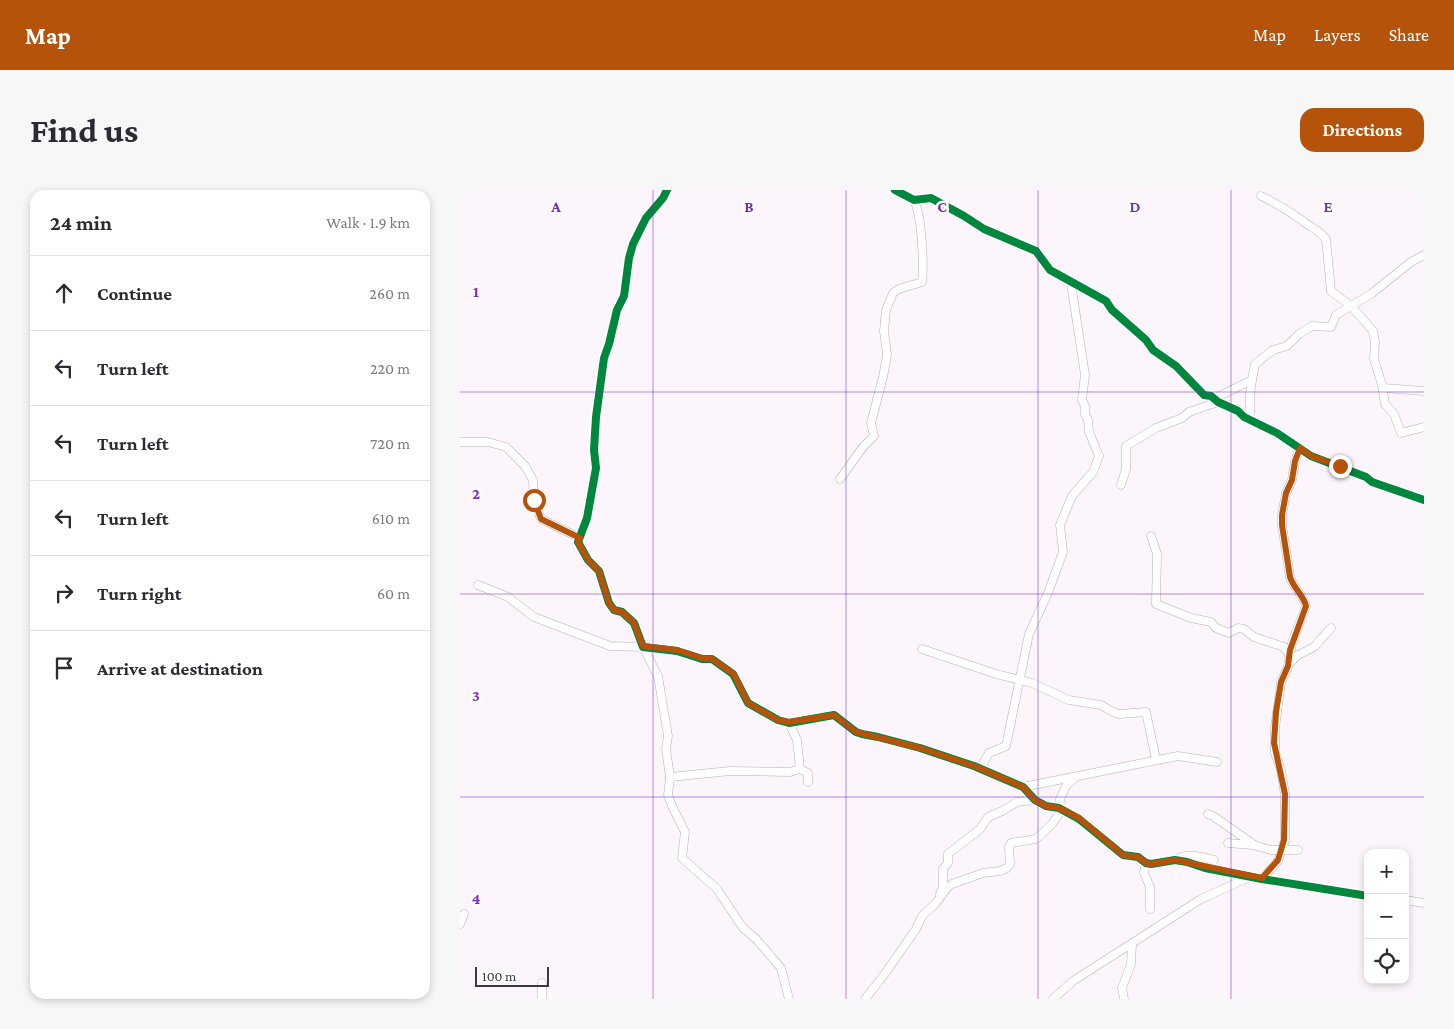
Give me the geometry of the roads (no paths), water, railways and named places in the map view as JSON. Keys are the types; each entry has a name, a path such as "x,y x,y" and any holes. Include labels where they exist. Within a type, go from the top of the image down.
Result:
{"street":[{"path":"667,190 663,198 646,218 633,244 629,258 624,296 617,310 604,358 596,417 594,450 596,468 587,518 578,542 582,551 599,571 609,603 614,610 622,612 634,623 658,676 668,736 666,749 670,777 668,794 685,832 682,858 717,889 743,928 756,939 781,968 789,999"},
{"path":"840,479 863,447 874,436 871,423 887,355 884,331 886,310 893,293 922,282 923,256 919,209 914,200 895,190"},
{"path":"1261,196 1300,218 1326,239 1331,291 1351,306 1373,331 1375,342 1374,359 1383,388 1385,404 1394,414 1401,433 1424,427"},
{"path":"914,200 931,198 984,229 1036,251 1050,270 1106,301 1112,310 1146,340 1153,350 1176,366 1204,395 1238,411 1244,417 1277,433 1311,456 1366,477 1372,482 1424,500"},
{"path":"1244,417 1250,413 1250,395 1255,364 1273,350 1287,346 1312,326 1331,327 1336,316 1371,294 1411,262 1424,255"},
{"path":"980,770 989,753 1006,746 1029,634 1048,593 1062,552 1060,525 1072,496 1093,472 1099,456 1089,432 1088,420 1085,414 1086,406 1082,400 1085,374 1071,283"},
{"path":"1121,485 1126,469 1126,446 1156,428 1182,418 1189,412 1216,400 1252,380"},
{"path":"1383,388 1424,391"},
{"path":"460,442 488,442 506,448 525,466 534,480 534,500 541,519 580,538"},
{"path":"1262,878 1278,860 1283,850 1285,794 1274,743 1281,682 1288,665 1292,642 1306,606 1304,600 1292,585 1282,525 1285,498 1292,480 1295,461 1300,448"},
{"path":"1150,536 1158,554 1156,604 1191,618 1210,622 1216,628 1229,633 1238,628 1244,629 1254,637 1284,647 1289,655"},
{"path":"478,585 508,597 534,617 610,646 643,646 677,650 702,658 712,659 734,674 745,698 751,705 778,720 789,722 834,715 856,732 920,748 974,766 1023,787 1035,800 1046,806 1059,808 1079,818 1123,855 1138,857 1151,864 1192,855 1214,860"},
{"path":"1288,665 1298,655 1314,648 1331,628"},
{"path":"922,649 996,674 1021,679 1069,700 1101,705 1119,714 1146,712 1156,759"},
{"path":"789,722 797,740 800,769"},
{"path":"1023,787 1178,756 1217,762"},
{"path":"670,777 730,771 790,772 800,769 808,773 808,782"},
{"path":"865,999 916,929 922,916 947,888 952,884 983,873 1000,871 1007,868 1010,864 1009,847 1011,843 1036,839 1052,824 1058,814 1060,799 1066,786 1075,778"},
{"path":"936,902 943,887 943,869 948,863 948,854 980,829 988,817 1017,802 1035,800"},
{"path":"1208,814 1260,847 1268,855 1271,869"},
{"path":"1228,844 1248,844 1283,850 1298,850"},
{"path":"1175,860 1262,878 1364,895"},
{"path":"1146,863 1144,873 1150,888 1150,909"},
{"path":"1053,999 1072,982 1202,899 1252,876"},
{"path":"1409,901 1424,903"},
{"path":"460,924 464,914"},
{"path":"1124,999 1122,988 1131,964 1132,944"},
{"path":"542,983 542,999"}]}
